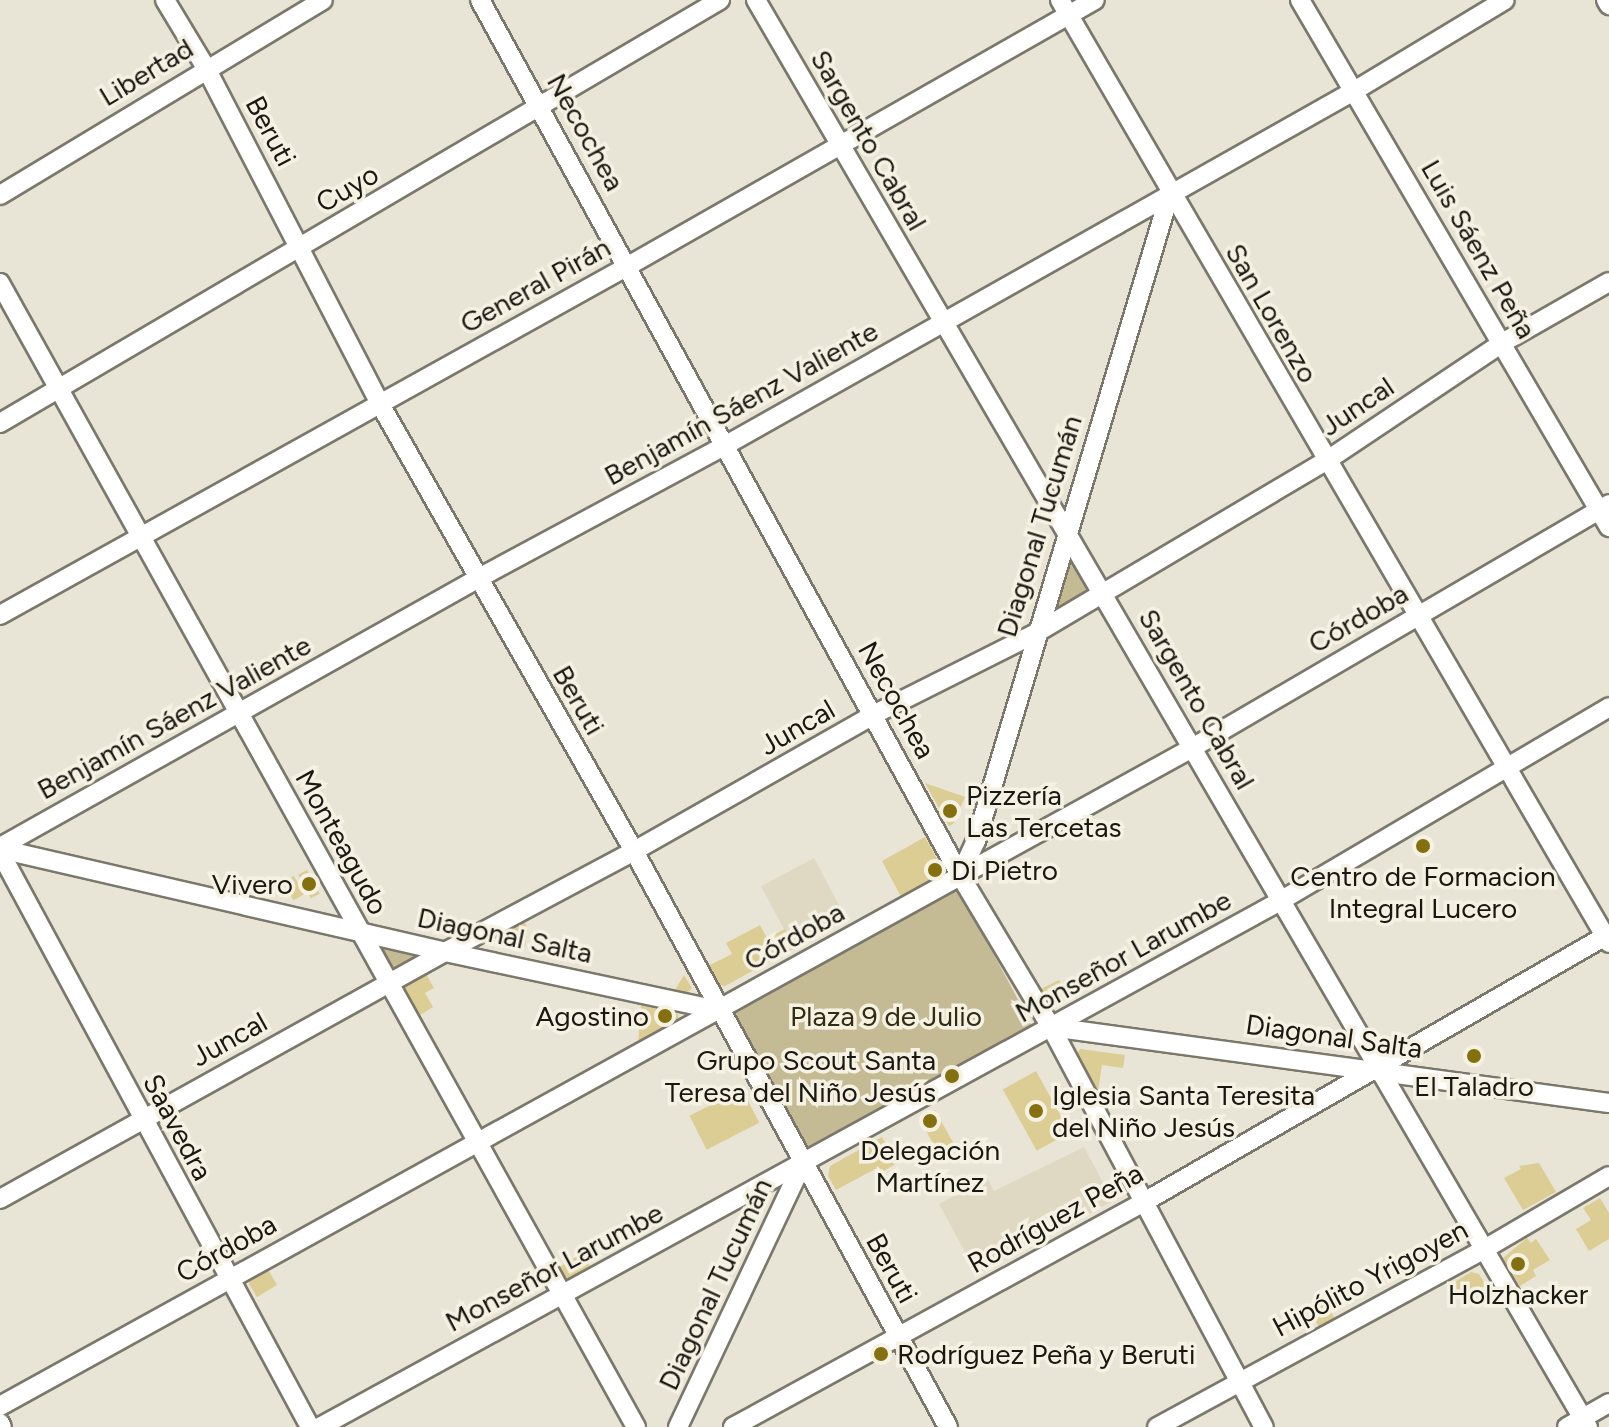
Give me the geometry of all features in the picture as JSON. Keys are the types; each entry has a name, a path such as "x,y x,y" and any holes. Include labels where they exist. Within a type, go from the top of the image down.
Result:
{"street":[{"name":"Beruti","path":"165,0 206,68 380,404 634,851 802,1165 948,1427"},
{"name":"Libertad","path":"0,195 323,0"},
{"name":"Necochea","path":"480,0 960,875 1051,1027 1264,1427"},
{"name":"Cuyo","path":"0,423 720,0"},
{"name":"Sargento Cabral","path":"756,0 1282,900 1579,1424"},
{"name":"General Pirán","path":"0,615 839,146 1064,7 1095,0"},
{"name":"Luis Sáenz Peña","path":"1300,0 1502,343 1604,507 1609,527"},
{"name":"Benjamín Sáenz Valiente","path":"0,850 239,712 726,445 1354,91 1505,0"},
{"name":"San Lorenzo","path":"1064,7 1326,461 1509,765 1608,938"},
{"name":"Diagonal Tucumán","path":"960,875 976,841 1170,193"},
{"name":"Juncal","path":"0,1199 445,952 634,851 873,715 1036,633 1326,461 1502,343 1609,282"},
{"name":"Monteagudo","path":"0,283 636,1427"},
{"name":"Córdoba","path":"0,1406 1192,748 1604,507"},
{"name":"Monseñor Larumbe","path":"320,1427 1282,900 1609,707"},
{"name":"Diagonal Salta","path":"0,850 445,952 719,1010"},
{"name":"Saavedra","path":"0,850 310,1427"},
{"name":"Rodríguez Peña","path":"733,1427 1144,1202 1608,938"},
{"name":"Diagonal Salta","path":"1051,1027 1609,1103"},
{"name":"Diagonal Tucumán","path":"678,1427 802,1165"},
{"name":"Hipólito Yrigoyen","path":"1157,1427 1483,1250 1609,1176"},
{"path":"1579,1424 1609,1403"}],"shaded area":[{"path":"814,858 847,920 794,948 761,886"},
{"path":"1084,1147 1113,1201 977,1274 939,1204 987,1178 994,1191"}],"green space":[{"path":"1066,534 1104,593 1036,633"},
{"name":"Plaza 9 de Julio","path":"957,885 1033,1027 802,1150 727,1008"},
{"path":"359,932 445,952 387,984"}],"building":[{"name":"Pizzería Las Tercetas","path":"925,783 965,797 953,824 949,826"},
{"path":"925,837 941,866 938,877 901,897 882,861"},
{"name":"Vivero","path":"307,870 320,894 311,899 298,875"},
{"name":"Vivero","path":"294,876 304,895 293,900 283,882"},
{"path":"524,921 528,929 525,947 499,942 499,935"},
{"path":"760,925 767,938 785,929 795,948 725,986 717,984 708,966 732,954 726,943"},
{"path":"425,972 434,988 425,993 433,1007 417,1017 402,990 403,984"},
{"path":"684,975 692,988 687,993 675,990"},
{"path":"1059,980 1069,999 1059,1004 1047,1001 1041,989"},
{"path":"641,1005 678,1014 679,1021 638,1043"},
{"path":"1080,1049 1125,1055 1123,1068 1102,1065 1098,1091 1077,1054"},
{"name":"Iglesia Santa Teresita del Niño Jesús","path":"1036,1071 1070,1132 1037,1151 1003,1089"},
{"path":"742,1089 759,1123 707,1150 689,1116"},
{"path":"935,1110 955,1146 939,1155 919,1119"},
{"path":"882,1137 897,1163 882,1172 879,1167 836,1190 828,1176 830,1166"},
{"path":"1539,1163 1556,1192 1523,1210 1504,1178 1521,1169 1519,1166"},
{"path":"1600,1198 1609,1213 1609,1239 1589,1251 1576,1229 1591,1220 1583,1208"},
{"path":"1527,1238 1531,1243 1536,1239 1550,1260 1533,1270 1536,1276 1520,1286 1503,1258"},
{"path":"582,1253 590,1266 567,1280 559,1267"},
{"path":"266,1266 277,1285 257,1297 249,1284 252,1274"},
{"path":"1471,1272 1479,1274 1486,1285 1463,1300 1453,1283"},
{"path":"1323,1298 1335,1319 1319,1328 1307,1307"}],"place":[{"name":"Pizzería Las Tercetas","path":"950,811"},
{"name":"Centro de Formacion Integral Lucero","path":"1423,846"},
{"name":"Di Pietro","path":"935,870"},
{"name":"Vivero","path":"309,884"},
{"name":"Agostino","path":"665,1016"},
{"name":"El Taladro","path":"1474,1056"},
{"name":"Grupo Scout Santa Teresa del Niño Jesús","path":"952,1076"},
{"name":"Iglesia Santa Teresita del Niño Jesús","path":"1036,1111"},
{"name":"Delegación Martínez","path":"930,1121"},
{"name":"Holzhacker","path":"1518,1264"},
{"name":"Rodríguez Peña y Beruti","path":"881,1354"}]}
